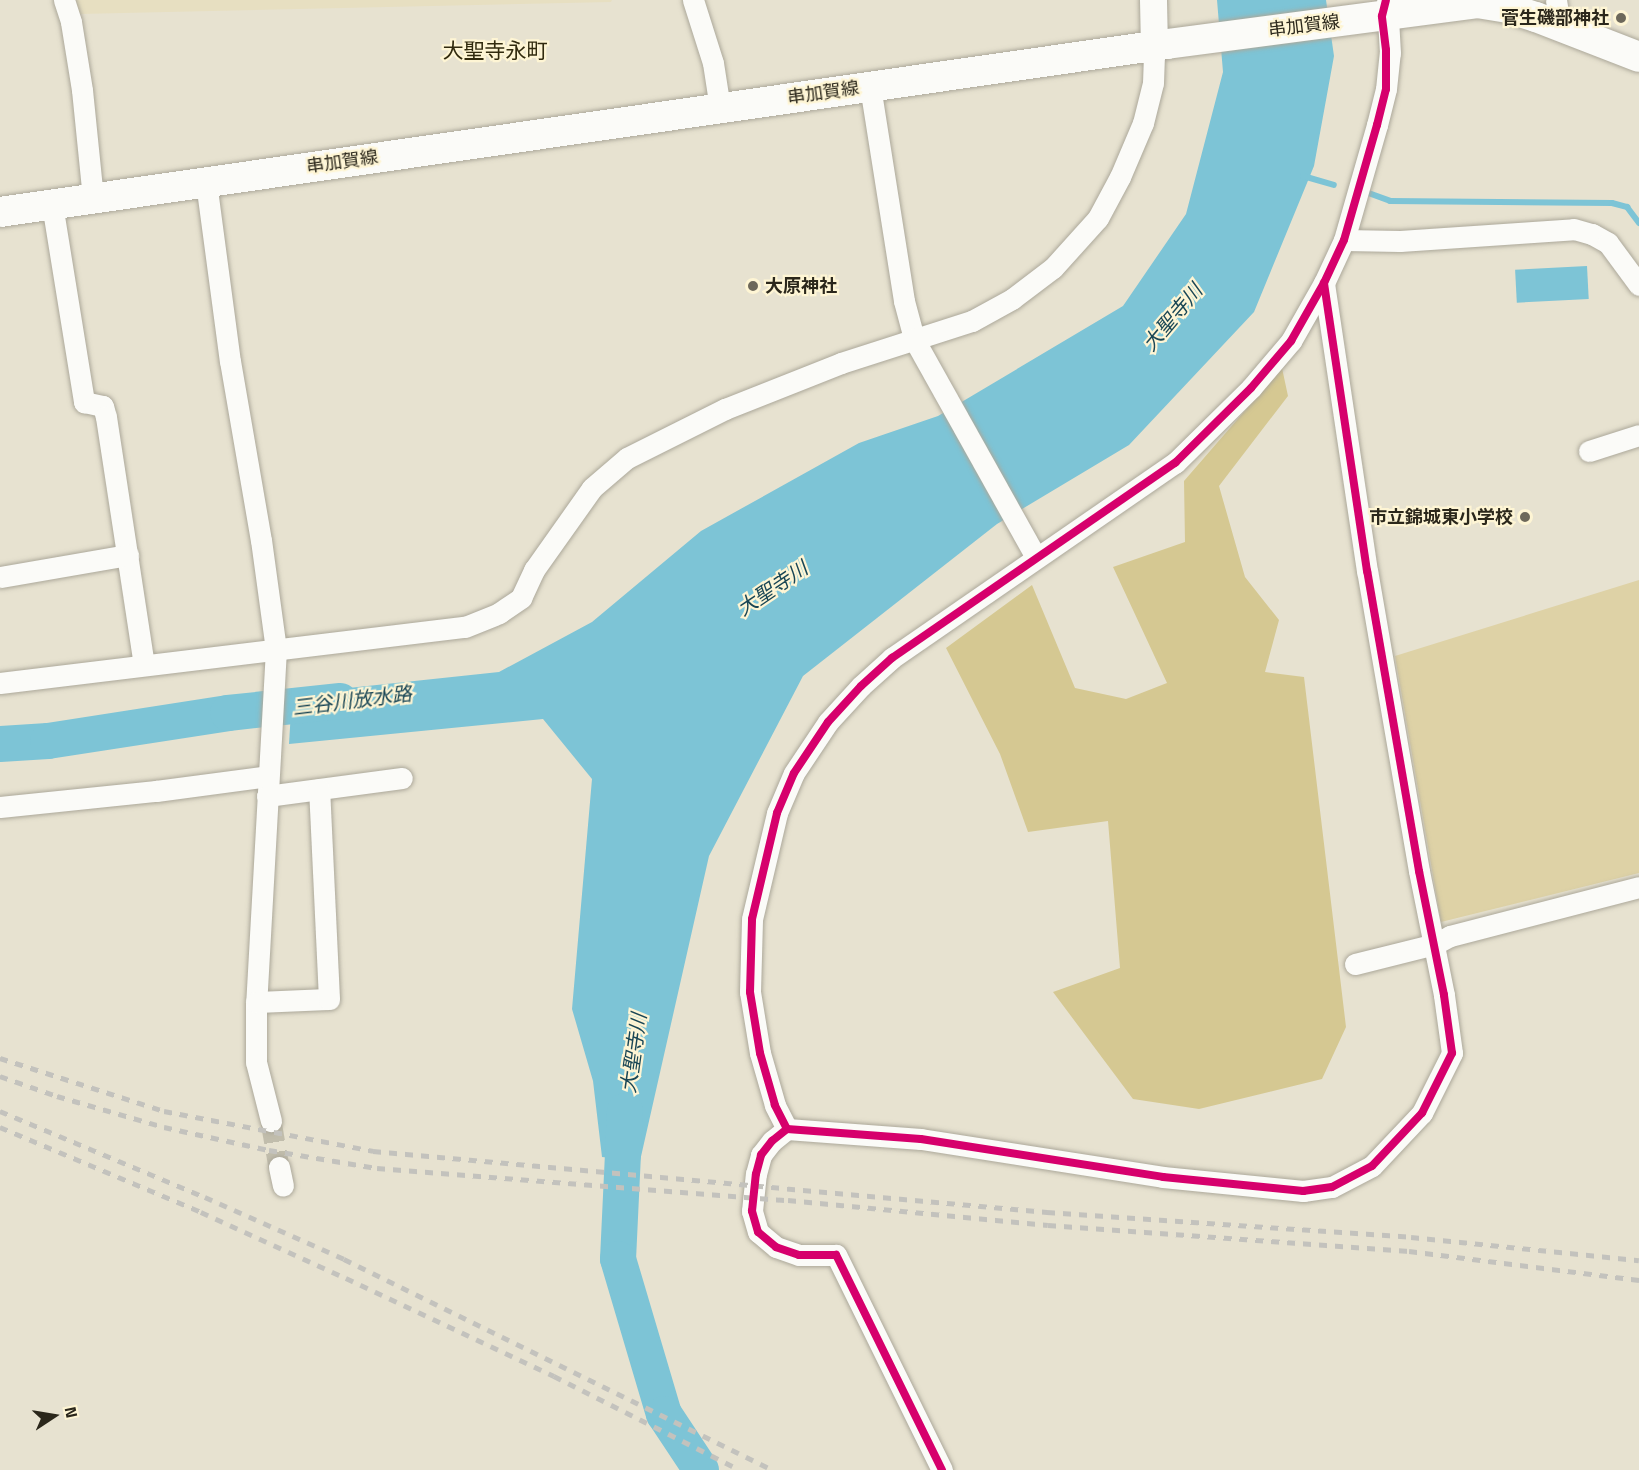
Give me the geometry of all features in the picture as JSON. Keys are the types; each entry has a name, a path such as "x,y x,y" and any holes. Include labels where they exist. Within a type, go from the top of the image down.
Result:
{"main road":[{"name":"串加賀線","path":"0,212 1383,11 1477,3 1558,13 1639,57"}],"street":[{"path":"64,0 71,22 82,90 93,198"},
{"path":"693,0 713,63 720,108"},
{"path":"0,683 144,664 276,656 465,627 499,613 520,598 534,570 592,488 627,458 725,409 841,363 919,348 1012,299 1053,268 1098,218 1120,177 1143,123 1161,45 1153,0"},
{"path":"787,1129 775,1105 760,1053 750,992 752,919 777,813 794,773 828,722 861,686 892,658 1175,463 1251,388 1284,348 1324,283 1344,240 1386,89 1390,53 1383,11"},
{"path":"870,86 902,289 919,348 1036,557"},
{"path":"206,182 230,361 261,540 276,656 256,1002 256,1062 271,1121"},
{"path":"52,204 84,402 103,406 106,417 144,664"},
{"path":"1344,240 1400,241 1575,229 1592,234 1608,243 1639,285"},
{"path":"942,1470 836,1255 799,1255 776,1247 758,1232 752,1211 756,1174 761,1155 772,1141 787,1129 921,1139 1163,1177 1303,1191 1332,1187 1372,1166 1422,1113 1452,1053 1435,944 1419,871 1367,571 1324,283"},
{"path":"1589,451 1639,435"},
{"path":"0,578 128,555"},
{"path":"0,807 268,779 319,789 402,778"},
{"path":"256,1002 329,999 319,789"},
{"path":"1355,964 1435,944 1450,936 1639,887"}],"shaded area":[{"path":"76,0 612,0 611,2 79,14"},
{"path":"1282,368 1288,396 1219,486 1245,577 1279,620 1265,672 1304,677 1346,1027 1322,1079 1199,1109 1133,1099 1053,992 1120,968 1108,821 1028,832 1000,754 946,648 1032,585 1075,688 1126,699 1167,683 1113,567 1185,542 1184,481"},
{"path":"1639,580 1639,873 1441,922 1395,656"}],"water":[{"path":"1217,0 1326,0 1334,56 1314,166 1254,312 1129,445 997,524 803,676 709,856 640,1161 602,1157 593,1081 572,1009 592,779 543,719 289,744 292,694 499,672 592,622 701,531 859,443 938,416 1123,306 1186,214 1223,72"},
{"path":"1587,266 1589,299 1517,303 1515,270"}],"waterway":[{"path":"1303,176 1334,185"},
{"path":"1363,191 1390,201 1612,203 1627,207 1639,223"},
{"name":"三谷川放水路","path":"0,744 48,741 228,713 340,701"},
{"name":"大聖寺川","path":"625,1111 618,1259 664,1414 701,1470"}],"tunnel":[{"path":"271,1121 279,1167"}],"railway":[{"path":"0,1058 164,1111 373,1151 1047,1212 1411,1237 1639,1260"},
{"path":"0,1076 57,1096 164,1127 269,1150 377,1168 788,1200 1048,1225 1409,1251 1639,1280"},
{"path":"0,1111 205,1197 344,1259 773,1470"},
{"path":"0,1127 201,1212 346,1278 554,1376 740,1470"}],"cycle path":[{"path":"787,1129 775,1105 760,1053 750,992 752,919 777,813 794,773 828,722 861,686 892,658 1175,463 1251,388 1291,341 1324,283 1344,240 1377,125 1386,89 1386,50 1382,16 1386,0"},
{"path":"942,1470 836,1255 799,1255 776,1247 758,1232 752,1211 756,1174 761,1155 772,1141 787,1129 921,1139 1163,1177 1303,1191 1332,1187 1372,1166 1422,1113 1452,1053 1444,995 1419,871 1367,571 1324,283"}],"place":[{"name":"菅生磯部神社","path":"1621,18"},
{"name":"大原神社","path":"753,286"},
{"name":"市立錦城東小学校","path":"1525,517"}],"district":[{"name":"大聖寺永町","path":"495,50"}]}
